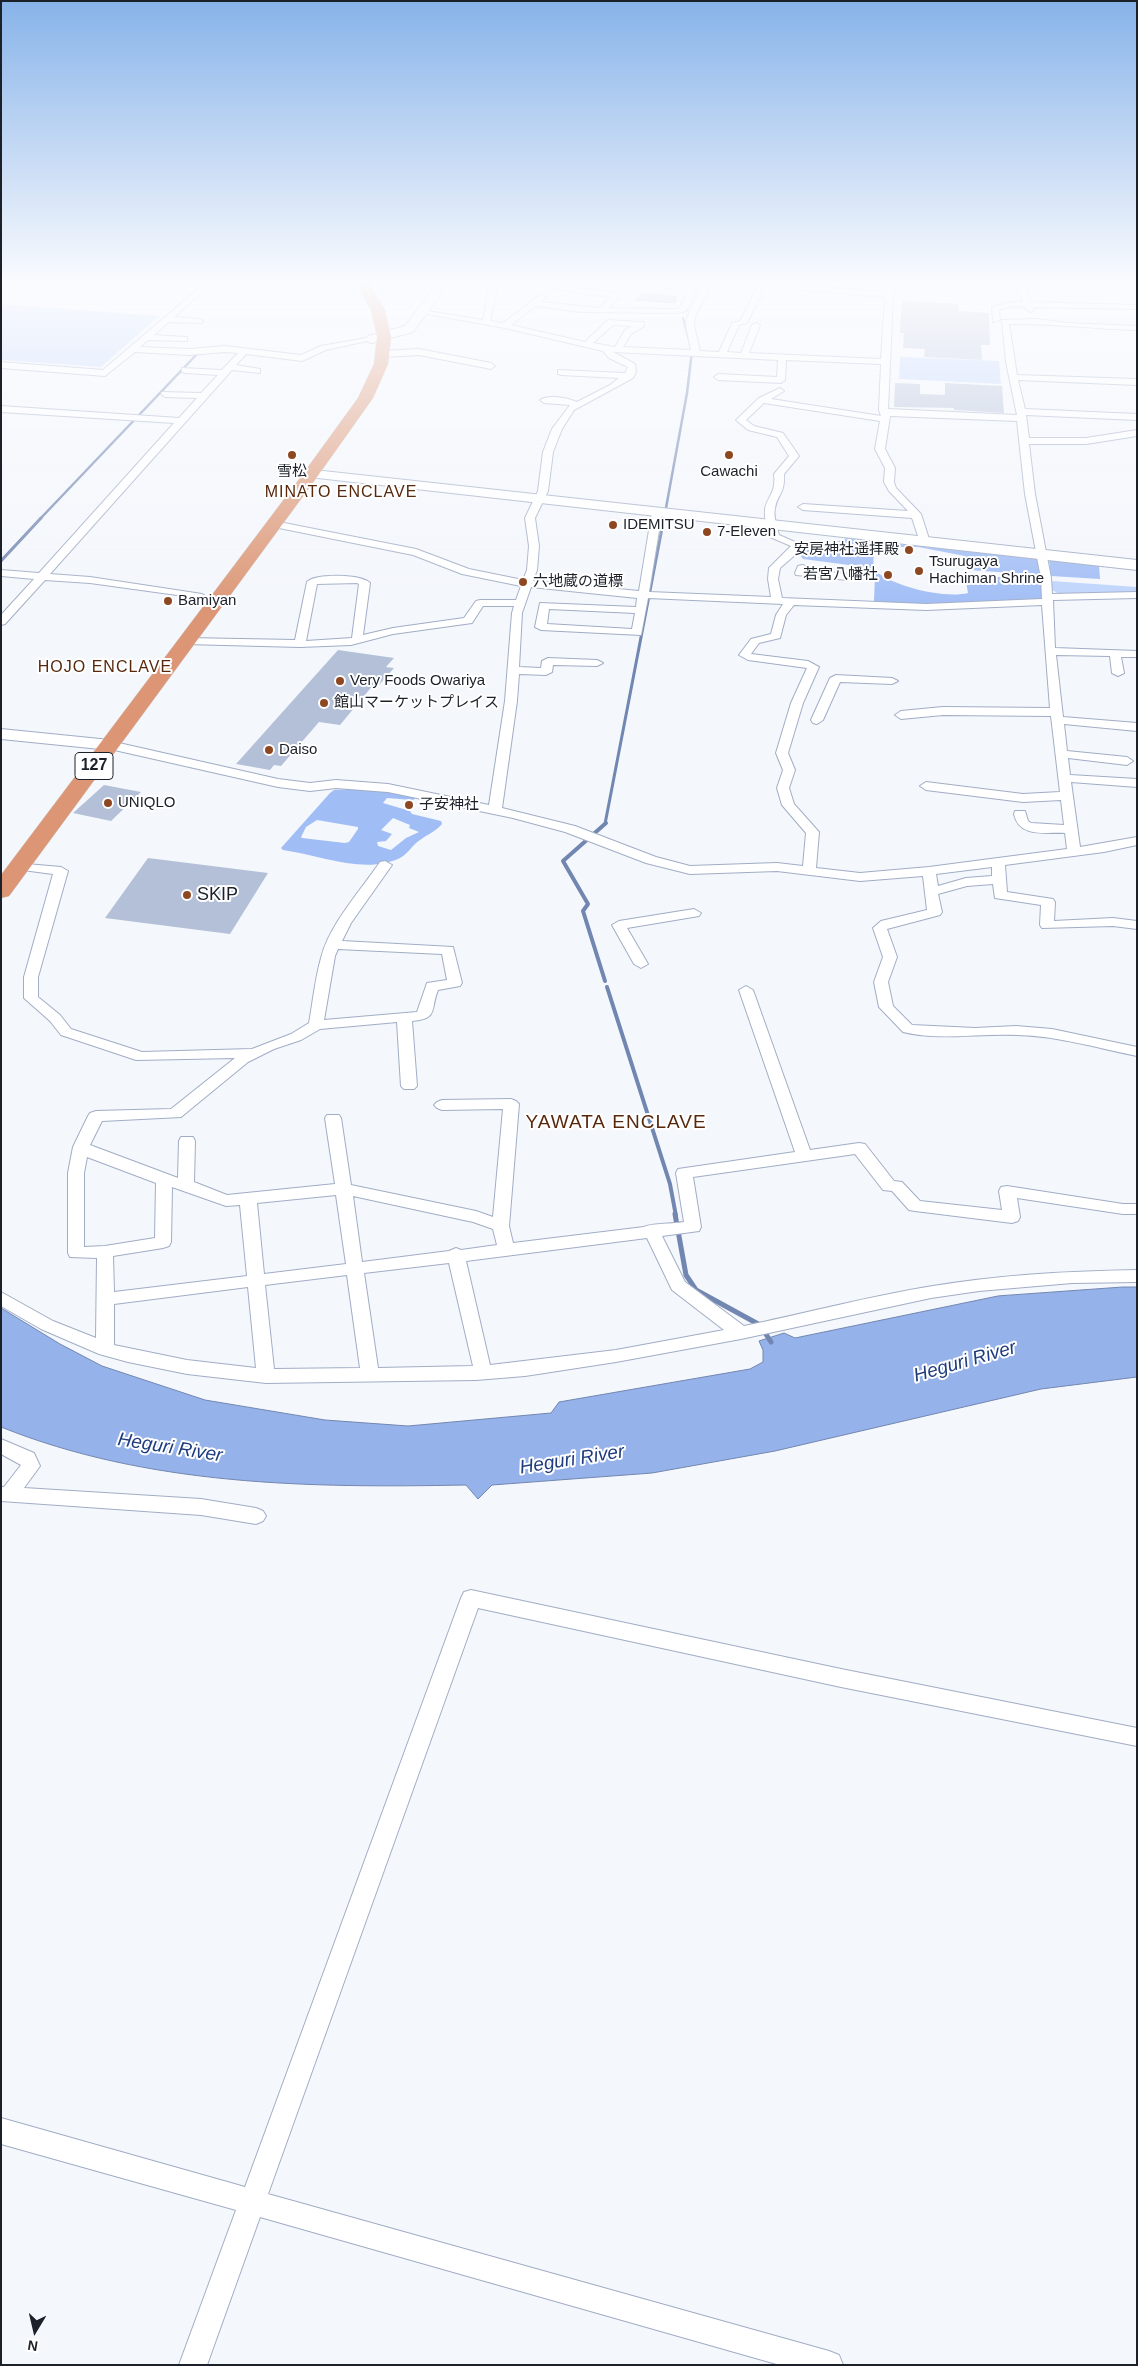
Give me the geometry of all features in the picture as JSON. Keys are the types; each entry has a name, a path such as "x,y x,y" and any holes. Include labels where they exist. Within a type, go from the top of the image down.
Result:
{"highway":[{"name":"127","path":"100,744 186,641 274,524 354,392"},
{"name":"127","path":"1,891 11,864 100,744 202,597 368,392"}],"street":[{"path":"1,622 205,392"},
{"path":"495,810 511,701 519,603 532,570 534,546 530,518 543,491 548,452 556,429 568,411 577,404 602,392"},
{"path":"777,392 762,400 741,420 752,428 780,435 794,456 780,474 780,488 770,508 771,525 775,537 797,545 794,551 776,566 773,572 777,601"},
{"path":"884,392 883,410 886,416 880,449 890,468 888,482 916,516 925,542"},
{"path":"1016,392 1021,415 1030,494 1042,555 1048,600 1050,651 1056,716 1074,852"},
{"path":"165,394 202,396"},
{"path":"544,400 577,404"},
{"path":"762,400 886,416 1021,415 1137,417"},
{"path":"1,409 181,421"},
{"path":"148,409 188,412"},
{"path":"1024,441 1086,441 1137,433"},
{"path":"304,473 1137,565"},
{"path":"803,507 916,516"},
{"path":"640,610 544,605 541,627 637,634 640,610 647,595 657,512"},
{"path":"274,524 416,552 466,572 528,584 647,595 790,602 849,586"},
{"path":"802,568 800,573 926,607 1137,595"},
{"path":"1,573 90,580 202,597"},
{"path":"300,644 312,582 316,580 359,580 365,583 357,641"},
{"path":"570,606 575,588"},
{"path":"790,602 781,615 776,636 755,641 745,655 748,658 808,664 814,667 797,703 782,752 790,767 790,772 783,788 788,805 813,832 809,871"},
{"path":"186,641 300,644 357,641 393,631 468,621 480,603 519,603"},
{"path":"429,625 432,641"},
{"path":"1050,651 1137,654"},
{"path":"1114,653 1118,673"},
{"path":"513,670 546,672 548,661 597,663"},
{"path":"818,720 836,678 892,681"},
{"path":"901,715 943,711 1056,716 1137,726"},
{"path":"1,734 100,744 278,783 310,787 336,784 388,788 552,823 651,860 690,870 763,866 860,877 929,871 1074,852 1137,841"},
{"path":"1062,754 1127,761"},
{"path":"1064,778 1137,783"},
{"path":"926,786 1023,798 1066,796"},
{"path":"1020,814 1022,823 1028,827 1070,829"},
{"path":"998,861 1000,895 1048,902 1047,925 1113,922 1137,925"},
{"path":"11,864 61,871 31,977 31,998 55,1018 66,1032 141,1057 252,1053"},
{"path":"316,1025 328,956 344,923 385,865"},
{"path":"929,871 933,891 931,901 935,912 886,924 880,928 890,957 881,982 886,1007 908,1029 975,1032 1016,1030 1052,1033 1137,1052"},
{"path":"933,891 966,882 998,880"},
{"path":"641,964 619,925 694,913"},
{"path":"164,1180 163,1242 105,1252 76,1253 76,1173 81,1147 96,1116 174,1114 229,1069 252,1053 296,1037 316,1025 421,1016 426,1012 428,996 432,986 455,983 448,950 333,945"},
{"path":"746,990 804,1156"},
{"path":"404,1017 409,1086"},
{"path":"442,1105 511,1104 501,1226 506,1248"},
{"path":"334,1118 370,1373"},
{"path":"186,1185 187,1141"},
{"path":"81,1147 91,1153 164,1180 186,1185 226,1202 343,1189 476,1217 501,1226"},
{"path":"105,1299 652,1230 693,1227 684,1173 859,1148 889,1186 896,1186 915,1206 1012,1217 1007,1191 1123,1209 1137,1209"},
{"path":"248,1200 266,1376"},
{"path":"652,1230 678,1286 746,1332"},
{"path":"105,1252 105,1349"},
{"path":"456,1254 469,1319 483,1372"},
{"path":"1,1298 47,1325 105,1349 128,1356 187,1367 266,1376 483,1372 525,1369 616,1356 746,1332 931,1292 979,1285 1072,1278 1137,1276"},
{"path":"1,1446 27,1458 31,1466 5,1494"},
{"path":"5,1494 200,1507 256,1516"},
{"path":"193,2365 472,1598 841,1678 1137,1737"},
{"path":"1,2131 829,2365"}],"shaded area":[{"path":"847,538 1039,559 1041,575 969,570 965,568 965,556 918,547 878,547 874,549 873,569 892,581 905,586 932,593 946,594 968,593 965,576 970,575 1041,580 1044,598 1031,602 927,606 877,604 874,601 875,576 852,572 853,566 803,559 800,555 810,544 836,542"},
{"path":"1049,560 1099,565 1100,579 1051,576"},
{"path":"1052,581 1137,587 1137,594 1061,595 1052,590"},
{"path":"334,790 392,791 415,797 412,800 387,798 383,803 410,811 412,814 441,821 442,824 417,842 403,856 386,863 372,865 357,864 283,850 281,848","holes":["393,818 410,825 409,828 419,832 406,838 391,850 378,846 377,842 386,841 392,834 381,830","317,820 358,827 358,829 349,842 345,843 302,838 306,827"]}],"water":[{"name":"Heguri River","path":"1137,1287 1137,1377 1041,1389 775,1451 652,1473 492,1485 478,1499 466,1485 348,1486 289,1484 172,1472 114,1461 57,1447 1,1427 1,1308 60,1344 102,1366 205,1400 325,1420 408,1426 551,1413 559,1402 750,1369 763,1362 763,1350 759,1341 784,1333 795,1338 998,1296"}],"building":[{"path":"895,392 945,395 945,392 1002,392 1004,413 954,410 954,408 894,407"},
{"name":"館山マーケットプレイス","path":"338,650 394,658 386,667 394,668 379,685 374,684 340,725 319,722 281,766 274,765 270,770 236,764"},
{"name":"UNIQLO","path":"104,785 141,792 111,821 73,813"},
{"name":"SKIP","path":"148,858 268,873 230,934 105,918"}],"waterway":[{"path":"40,519 160,392"},
{"path":"666,508 687,392"},
{"path":"1,561 41,518"},
{"path":"605,824 664,518"},
{"path":"605,824 563,861 588,904 583,911 605,981"},
{"path":"607,987 670,1184 676,1216"},
{"path":"675,1214 686,1275 696,1290 760,1325 771,1342"}],"place":[{"name":"雪松","path":"292,455"},
{"name":"Cawachi","path":"729,455"},
{"name":"IDEMITSU","path":"613,525"},
{"name":"7-Eleven","path":"707,532"},
{"name":"安房神社遥拝殿","path":"909,550"},
{"name":"Tsurugaya Hachiman Shrine","path":"919,571"},
{"name":"若宮八幡社","path":"888,575"},
{"name":"六地蔵の道標","path":"523,582"},
{"name":"Bamiyan","path":"168,601"},
{"name":"Very Foods Owariya","path":"340,681"},
{"name":"館山マーケットプレイス","path":"324,703"},
{"name":"Daiso","path":"269,750"},
{"name":"UNIQLO","path":"108,803"},
{"name":"子安神社","path":"409,805"},
{"name":"SKIP","path":"187,895"}],"district":[{"name":"MINATO ENCLAVE","path":"341,493"},
{"name":"HOJO ENCLAVE","path":"105,668"},
{"name":"YAWATA ENCLAVE","path":"616,1123"}]}
